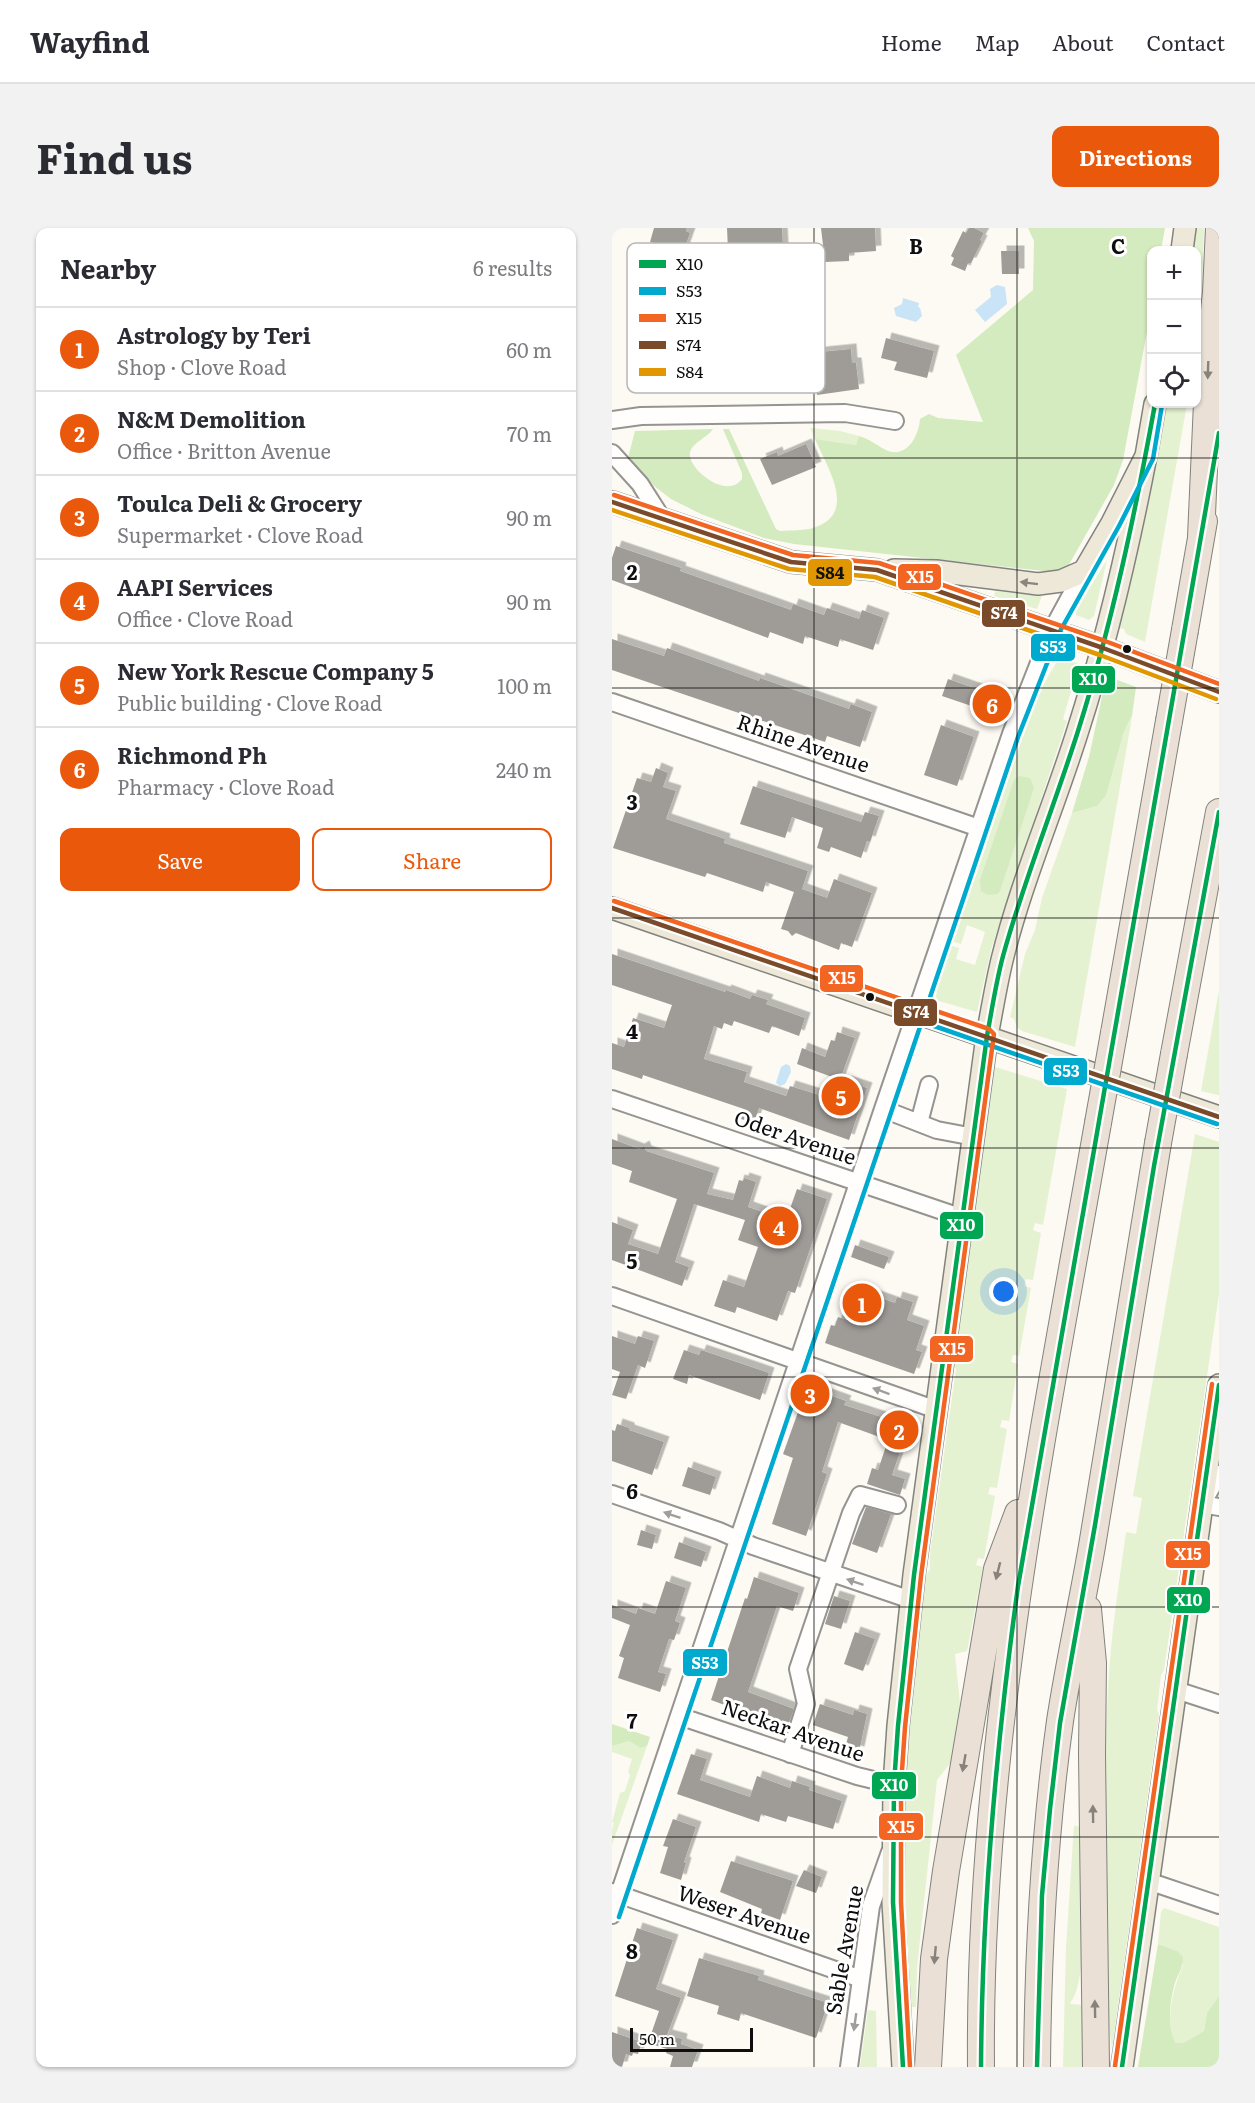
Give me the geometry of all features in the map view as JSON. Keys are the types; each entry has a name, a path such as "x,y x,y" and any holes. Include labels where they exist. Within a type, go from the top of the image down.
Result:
{"highway":[{"path":"1201,537 1209,358 1216,292 1219,228"},
{"path":"981,2067 984,1925 997,1756 1010,1636 1219,433"},
{"path":"1037,2067 1038,1966 1048,1820 1070,1658 1086,1582 1158,1143 1219,812"},
{"path":"928,2067 931,1995 941,1900 998,1569 1040,1457"},
{"path":"1086,1582 1093,1663 1096,2067"}],"main road":[{"path":"1183,246 1185,228"},
{"path":"903,2067 894,1932 893,1842 900,1695 987,1036 1010,930 1077,733 1122,577 1154,408"},
{"path":"612,502 791,562 877,570 936,571 1038,584 1061,581 1084,571 1112,523 1146,456"},
{"path":"877,570 1103,648 1219,692"},
{"path":"612,908 1219,1117"},
{"path":"1122,2067 1176,1690 1210,1506 1219,1385"}],"street":[{"path":"612,420 641,416 845,413 895,421"},
{"path":"612,453 640,484 663,520"},
{"path":"612,1915 615,1893 679,1716 1011,734 1052,630 1084,571"},
{"name":"Rhine Avenue","path":"612,702 979,828"},
{"path":"919,1123 929,1084"},
{"name":"Oder Avenue","path":"612,1099 963,1218"},
{"path":"883,1109 937,1130 974,1137"},
{"path":"612,1296 937,1410"},
{"path":"1210,1506 1219,1474"},
{"path":"612,1494 911,1600"},
{"path":"790,1754 806,1704 798,1669 851,1513 860,1495 897,1505"},
{"path":"1176,1690 1219,1704"},
{"name":"Neckar Avenue","path":"679,1716 857,1776 894,1785"},
{"name":"Sable Avenue","path":"849,2067 871,1906 893,1842"},
{"path":"1148,1881 1219,1905"},
{"name":"Weser Avenue","path":"615,1893 861,1979"}],"green space":[{"path":"1028,228 1165,228 1162,246 1147,246 1147,331 1123,460 1114,485 1067,568 1053,572 794,544 764,538 701,514 671,499 653,485 628,458 635,431 713,429 692,449 690,458 700,473 708,479 717,484 735,485 742,479 742,473 723,429 729,429 776,529 780,531 805,530 827,521 834,512 837,501 836,489 815,439 856,445 859,436 884,449 899,452 910,445 917,433 920,419 929,414 938,418 983,422 956,355 1033,290 1034,241"},
{"path":"1196,228 1204,228 1201,307 1201,246 1193,246"},
{"path":"1165,408 1186,408 1145,642 1126,634 1124,629 1120,628 1145,520"},
{"path":"810,428 840,431 859,436 856,445 815,439"},
{"path":"1107,560 1094,616 1089,620 1076,615 1075,611"},
{"path":"995,591 1042,596 1037,609 994,596"},
{"path":"1059,658 1079,664 1063,719 1067,721 992,946 977,1012 939,1001 936,997 937,992 934,991 949,945 959,948 956,959 975,965 985,932 967,925 961,944 951,941 1025,721"},
{"path":"1106,678 1136,687 1132,716 1123,734 1106,795 1097,806 1072,813 1089,757"},
{"path":"1132,717 1075,1047 1022,1031 1010,1017 1025,954 1035,930 1042,898 1072,813 1097,806 1123,734"},
{"path":"1019,776 1030,778 1034,788 1000,891 997,894 988,895 981,891 980,880 1014,780"},
{"path":"1219,990 1219,1095 1218,1095 1201,1091"},
{"path":"995,1067 1067,1089 1043,1225 1035,1223 1033,1230 1041,1233 1033,1280 1026,1279 1024,1286 1031,1288 1019,1356 1013,1355 1011,1362 1018,1364 1009,1421 1002,1420 1000,1427 1007,1429 997,1488 990,1487 988,1494 995,1496 984,1559 978,1558 976,1565 983,1567 967,1651 955,1654 960,1704 951,1762 937,1780 917,1968 916,2007 908,2007 903,1898 905,1762 923,1581 930,1569 930,1554 956,1369 953,1364"},
{"path":"1195,1134 1219,1142 1219,1294 1164,1670 1161,1675 1157,1710 1159,1715 1112,2048 1108,2021 1105,1812 1106,1729 1111,1648 1126,1532 1136,1534 1142,1498 1133,1496"},
{"path":"612,1724 650,1737 647,1746 640,1748 629,1741 612,1746"},
{"path":"629,1741 640,1748 647,1746 612,1845 614,1823 612,1822 620,1793 625,1791 632,1759 612,1752 612,1746"},
{"path":"1081,1823 1083,1946 1077,1990 1070,2003 1082,2005 1084,2008 1085,2067 1063,2067 1066,1948 1074,1825 1078,1827"},
{"path":"1164,1908 1219,1927 1219,1996 1207,2013 1204,2031 1183,2043 1176,2043 1172,2035 1170,2015 1173,1994 1183,1965 1177,1951 1158,1944 1161,1912"},
{"path":"1158,1944 1177,1951 1183,1957 1174,1987 1170,2012 1171,2029 1176,2043 1183,2043 1204,2031 1207,2013 1219,1996 1219,2067 1138,2067"},
{"path":"868,2010 876,2011 877,2067 860,2067"}],"water":[{"path":"997,285 1005,287 1007,304 985,322 975,310 991,297 990,289"},
{"path":"903,298 919,303 918,307 922,316 916,322 896,316 894,308 902,304"},
{"path":"786,1064 790,1066 791,1072 785,1084 780,1086 776,1083 781,1067"}],"building":[{"path":"654,228 686,228 686,231 690,233 686,243 650,242"},
{"path":"727,228 782,228 783,243 728,243"},
{"path":"821,228 875,228 876,251 849,253 849,261 825,262 825,243 823,243"},
{"path":"969,228 984,233 965,271 951,265 954,258 951,256 963,231 966,233"},
{"path":"1001,251 1019,251 1019,274 1002,274"},
{"path":"886,338 934,351 927,378 894,370 897,362 881,358"},
{"path":"851,349 852,363 856,363 859,389 817,395 817,393 825,393 825,352"},
{"path":"806,444 816,467 772,485 760,459 777,452 778,456"},
{"path":"616,546 791,610 793,604 824,615 827,608 859,619 862,610 884,618 873,650 840,639 838,647 805,636 803,644 770,632 768,638 612,580 612,558"},
{"path":"612,639 664,656 667,648 759,681 760,678 849,709 851,704 872,712 860,747 827,736 825,742 612,670"},
{"path":"948,679 1000,697 995,714 942,696"},
{"path":"941,725 974,737 957,786 924,775"},
{"path":"656,768 668,773 663,787 676,791 666,819 725,839 724,843 808,871 802,889 827,898 834,879 872,893 852,947 841,943 839,950 796,933 792,936 788,931 781,929 794,892 766,882 763,892 707,873 705,877 613,848 637,778 651,782"},
{"path":"753,786 861,822 865,812 879,816 870,842 867,841 861,858 831,847 829,852 817,848 823,828 792,817 785,838 740,824"},
{"path":"612,954 725,992 726,990 750,999 752,995 768,1000 766,1004 805,1018 799,1036 772,1026 769,1033 734,1021 732,1026 724,1023 722,1029 714,1026 704,1059 747,1072 744,1082 786,1096 790,1086 839,1101 846,1081 867,1088 849,1140 759,1108 754,1123 741,1119 744,1109 643,1075 642,1079 612,1069 612,1043 624,1047 633,1018 664,1028 672,1005 612,985"},
{"path":"837,1032 855,1038 840,1080 797,1064 802,1048 825,1057 831,1040 835,1041"},
{"path":"612,1139 639,1149 644,1146 646,1151 714,1173 707,1194 733,1200 739,1180 743,1181 744,1178 756,1182 748,1207 786,1220 797,1189 827,1199 795,1293 788,1291 777,1321 737,1307 735,1313 714,1306 723,1280 744,1287 758,1247 738,1240 745,1220 694,1204 675,1262 689,1267 682,1286 612,1260 612,1222 633,1230 628,1244 658,1254 677,1199 629,1182 632,1171 612,1164"},
{"path":"855,1245 889,1257 884,1269 851,1257"},
{"path":"861,1291 895,1303 897,1297 913,1302 907,1320 924,1326 916,1350 922,1352 914,1374 825,1343 831,1325 835,1326 838,1317 847,1320 856,1297 859,1298"},
{"path":"612,1336 635,1344 638,1336 654,1341 645,1368 638,1365 626,1399 612,1395 620,1372 612,1369"},
{"path":"684,1350 699,1355 701,1350 769,1373 760,1400 689,1375 687,1384 673,1379"},
{"path":"807,1387 846,1401 844,1405 909,1426 892,1475 905,1479 900,1495 867,1484 872,1468 878,1470 888,1440 838,1422 822,1472 827,1474 806,1536 772,1524 793,1458 783,1454"},
{"path":"617,1424 664,1442 652,1475 612,1461 612,1430 615,1431"},
{"path":"688,1467 716,1477 710,1495 682,1486"},
{"path":"866,1507 891,1514 877,1553 852,1544"},
{"path":"641,1530 656,1535 652,1549 637,1545"},
{"path":"679,1542 706,1552 701,1567 674,1558"},
{"path":"754,1577 799,1593 793,1611 777,1606 748,1692 794,1709 787,1728 711,1700"},
{"path":"666,1581 686,1588 675,1621 680,1623 674,1640 669,1639 658,1672 666,1674 660,1692 618,1678 624,1658 619,1656 630,1625 612,1618 612,1605 636,1614 638,1608 655,1614"},
{"path":"834,1596 850,1601 841,1629 825,1624"},
{"path":"855,1632 875,1639 863,1671 844,1664"},
{"path":"820,1704 853,1715 854,1710 867,1714 859,1752 845,1748 848,1737 813,1725"},
{"path":"691,1754 707,1759 700,1780 750,1797 757,1776 790,1788 792,1781 810,1787 809,1790 842,1801 833,1829 788,1816 786,1822 761,1814 759,1822 677,1794"},
{"path":"673,1819 696,1827 684,1862 686,1863 681,1880 660,1873 668,1847 663,1846"},
{"path":"731,1861 793,1881 780,1920 761,1913 762,1909 720,1892"},
{"path":"804,1870 822,1877 816,1893 796,1886"},
{"path":"637,1928 673,1940 656,1989 681,1998 667,2035 682,2039 681,2044 698,2050 692,2067 670,2067 673,2056 666,2053 667,2049 648,2043 659,2011 615,1996"},
{"path":"699,1958 759,1976 758,1980 828,2003 816,2038 741,2013 739,2021 717,2014 719,2006 687,1996"},
{"path":"612,2032 642,2042 638,2054 633,2053 632,2056 626,2054 622,2067 612,2067"}],"transit line":[{"name":"X10","path":"903,2067 893,1902 894,1785 898,1726 914,1575 987,1036 998,976 1011,928 1078,731 1102,650 1131,528 1154,408"},
{"name":"S53","path":"619,1917 1018,737 1059,633 1119,526 1153,459 1162,408"},
{"name":"X10","path":"981,2067 987,1886 1003,1706 1018,1586 1219,433"},
{"name":"X15","path":"614,495 793,555 879,563 1105,641 1219,684"},
{"name":"S74","path":"612,502 791,562 877,570 1103,648 1219,692"},
{"name":"S84","path":"612,510 789,569 875,577 1100,655 1216,699"},
{"name":"X10","path":"1037,2067 1042,1895 1060,1723 1154,1166 1219,812"},
{"name":"X15","path":"614,901 989,1029 994,1034 921,1576 905,1727 901,1785 901,1902 910,2067"},
{"name":"S74","path":"612,908 1219,1117"},
{"name":"S53","path":"914,1019 1217,1124"},
{"name":"X15","path":"1115,2066 1212,1384"},
{"name":"X10","path":"1122,2067 1219,1385"}],"place":[{"name":"Richmond Ph","path":"992,704"},
{"name":"New York Rescue Company 5","path":"841,1096"},
{"name":"AAPI Services","path":"779,1226"},
{"name":"Astrology by Teri","path":"862,1303"},
{"name":"Toulca Deli & Grocery","path":"810,1394"},
{"name":"N&M Demolition","path":"899,1430"}]}
